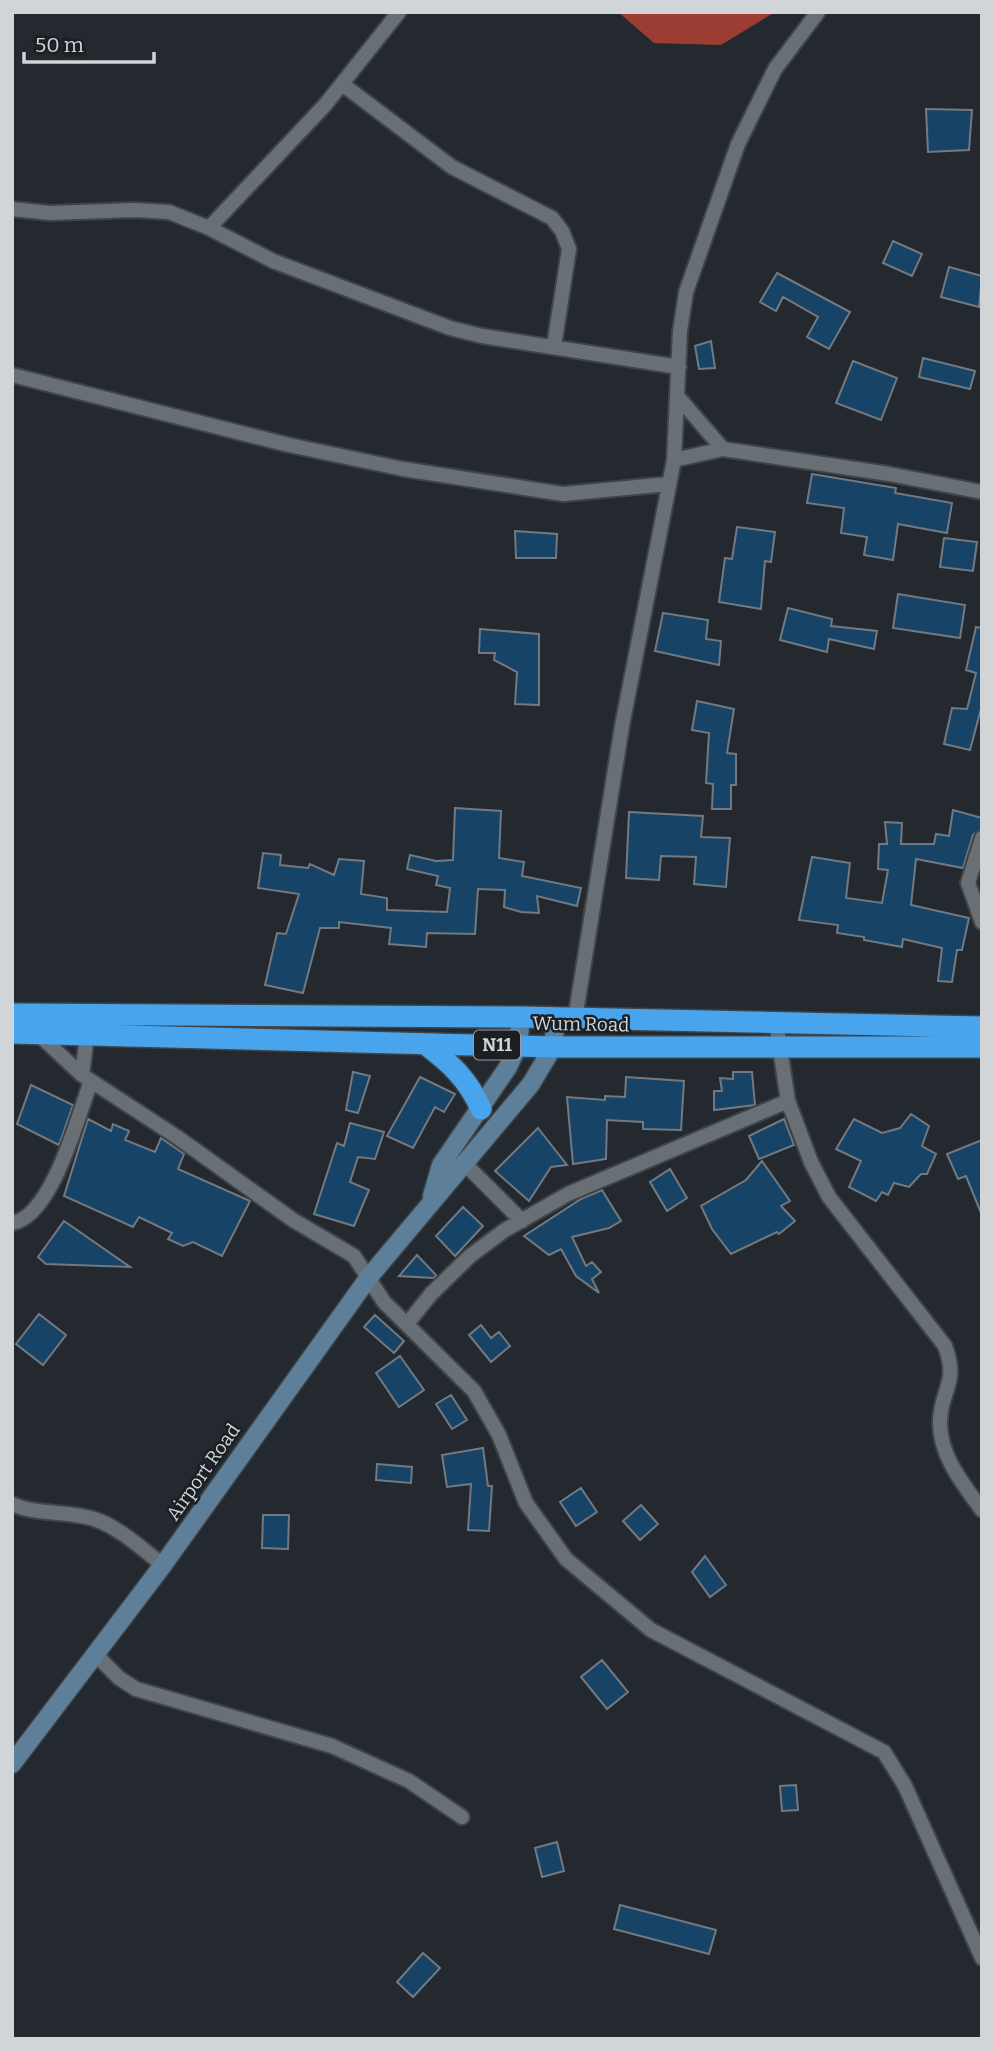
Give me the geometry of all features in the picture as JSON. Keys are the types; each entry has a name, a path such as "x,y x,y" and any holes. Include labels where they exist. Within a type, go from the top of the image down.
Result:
{"highway":[{"name":"Wum Road","path":"12,1014 521,1017 982,1027"},
{"name":"Wum Road","path":"12,1033 553,1047 982,1047"},
{"path":"425,1044 460,1072 481,1109"}],"main road":[{"name":"Airport Road","path":"429,1206 441,1165 481,1109 518,1046 521,1017"},
{"name":"Airport Road","path":"12,1764 163,1565 369,1277 531,1084 553,1047 565,1018"}],"street":[{"path":"209,228 342,84 399,12"},
{"path":"565,1018 674,460 685,292 738,144 775,69 818,12"},
{"path":"342,84 452,167 552,218 562,231 569,249 554,346"},
{"path":"12,209 50,213 134,210 169,212 209,228 273,261 450,328 482,336 679,367"},
{"path":"12,375 289,445 403,469 563,494 668,484"},
{"path":"678,397 723,449"},
{"path":"674,460 723,449 889,474 982,492"},
{"path":"982,838 968,883 982,922"},
{"path":"776,1022 788,1101 811,1162 829,1196 945,1346 953,1366 940,1421 946,1456 982,1510"},
{"path":"38,1034 86,1078 177,1137 293,1220 354,1256 384,1302 474,1391 499,1435 526,1503 566,1559 651,1630 884,1752 905,1786 982,1958"},
{"path":"12,1223 33,1214 48,1193 86,1078 87,1035"},
{"path":"407,1324 431,1294 470,1256 568,1194 788,1101"},
{"path":"464,1163 522,1221"},
{"path":"12,1504 36,1511 94,1519 114,1528 163,1565"},
{"path":"94,1654 119,1678 136,1689 332,1746 409,1781 462,1817"}],"shaded area":[{"path":"618,12 775,12 721,45 654,43"}],"building":[{"path":"926,109 972,110 969,150 928,152"},
{"path":"893,241 922,254 912,276 883,263"},
{"path":"949,267 982,276 979,307 941,297"},
{"path":"777,273 850,312 829,349 807,337 818,317 783,297 776,311 760,302"},
{"path":"711,341 715,368 699,369 695,346"},
{"path":"923,358 975,371 970,389 919,377"},
{"path":"853,361 897,378 881,420 836,403"},
{"path":"812,474 896,488 895,493 952,503 947,533 898,524 893,560 864,555 867,537 841,533 844,508 807,503"},
{"path":"737,527 775,532 771,562 765,561 761,609 719,602 725,558 732,559"},
{"path":"515,531 557,534 556,558 516,558"},
{"path":"944,538 977,542 973,571 940,567"},
{"path":"898,594 965,605 960,638 893,628"},
{"path":"788,608 832,619 831,626 877,631 874,649 829,639 827,652 780,640"},
{"path":"663,613 708,620 706,639 721,641 719,665 655,651"},
{"path":"976,627 982,628 982,705 970,750 944,744 952,708 967,709 976,673 966,670"},
{"path":"480,629 539,634 539,705 515,704 517,672 494,660 495,653 479,653"},
{"path":"697,701 734,709 727,753 736,754 736,785 731,785 731,809 712,809 713,784 706,783 709,733 692,730"},
{"path":"455,808 501,811 499,858 524,862 522,876 581,888 577,906 537,896 539,913 521,912 504,907 505,890 478,889 475,934 427,933 426,947 389,944 391,928 339,922 339,928 320,928 303,993 265,985 277,933 286,934 299,894 258,888 263,853 281,855 280,865 308,868 310,864 334,875 339,859 364,861 361,894 387,898 387,910 447,912 450,888 436,885 438,876 407,869 410,855 436,861 453,860"},
{"path":"953,810 982,818 982,829 973,835 963,868 916,859 911,905 969,918 962,950 957,950 952,982 938,981 942,948 903,939 902,947 864,940 864,937 837,933 838,925 799,920 812,857 850,863 846,898 882,903 888,870 878,869 879,844 887,844 885,822 902,823 901,844 934,844 936,834 949,836"},
{"path":"629,812 703,816 701,837 730,838 726,887 694,884 696,857 661,856 659,880 626,878"},
{"path":"353,1072 370,1076 358,1113 346,1110"},
{"path":"733,1072 752,1072 755,1105 714,1110 714,1091 722,1091 720,1078 733,1079"},
{"path":"420,1077 455,1094 444,1112 435,1107 413,1148 387,1136"},
{"path":"626,1077 684,1081 681,1130 643,1129 643,1122 607,1120 606,1159 573,1164 567,1097 605,1100 605,1096 625,1097"},
{"path":"31,1085 73,1105 59,1145 17,1124"},
{"path":"911,1114 929,1126 922,1146 936,1154 927,1174 921,1174 909,1187 894,1183 888,1195 882,1192 876,1201 849,1187 861,1161 836,1149 854,1119 882,1133 900,1128"},
{"path":"88,1119 111,1131 113,1124 129,1131 125,1140 155,1152 161,1138 184,1154 178,1169 250,1201 222,1256 193,1242 183,1246 168,1239 172,1233 139,1217 133,1227 64,1196"},
{"path":"784,1119 794,1145 759,1159 749,1136"},
{"path":"350,1123 384,1132 375,1159 358,1157 350,1182 369,1190 354,1226 314,1214 337,1143 344,1146"},
{"path":"538,1128 567,1165 551,1167 529,1201 495,1171"},
{"path":"982,1140 981,1213 966,1176 958,1179 947,1154"},
{"path":"762,1161 790,1201 781,1206 795,1221 779,1234 777,1232 731,1254 712,1229 701,1206 746,1180"},
{"path":"670,1169 687,1198 667,1211 650,1182"},
{"path":"602,1190 621,1221 609,1228 572,1237 586,1266 592,1262 601,1272 592,1279 599,1293 576,1276 561,1249 549,1255 524,1236 581,1199"},
{"path":"463,1207 483,1226 455,1256 436,1236"},
{"path":"64,1221 130,1267 46,1264 38,1257"},
{"path":"417,1255 436,1275 434,1278 399,1276"},
{"path":"39,1314 66,1335 43,1365 16,1344"},
{"path":"375,1315 404,1341 394,1353 364,1327"},
{"path":"481,1325 491,1338 499,1332 510,1346 491,1362 469,1335"},
{"path":"400,1356 424,1390 399,1407 376,1373"},
{"path":"451,1395 467,1420 452,1429 436,1404"},
{"path":"483,1448 488,1486 492,1486 489,1531 468,1530 471,1484 447,1487 442,1455"},
{"path":"377,1464 412,1467 411,1483 376,1480"},
{"path":"581,1488 597,1512 576,1526 560,1502"},
{"path":"641,1505 658,1524 640,1540 623,1521"},
{"path":"263,1515 289,1515 288,1549 262,1548"},
{"path":"705,1556 726,1585 710,1597 692,1572"},
{"path":"602,1660 628,1692 607,1709 581,1677"},
{"path":"796,1785 798,1810 782,1811 780,1786"},
{"path":"557,1842 564,1871 542,1877 535,1848"},
{"path":"620,1905 716,1930 709,1954 614,1929"},
{"path":"423,1953 440,1968 413,1997 397,1982"}]}
